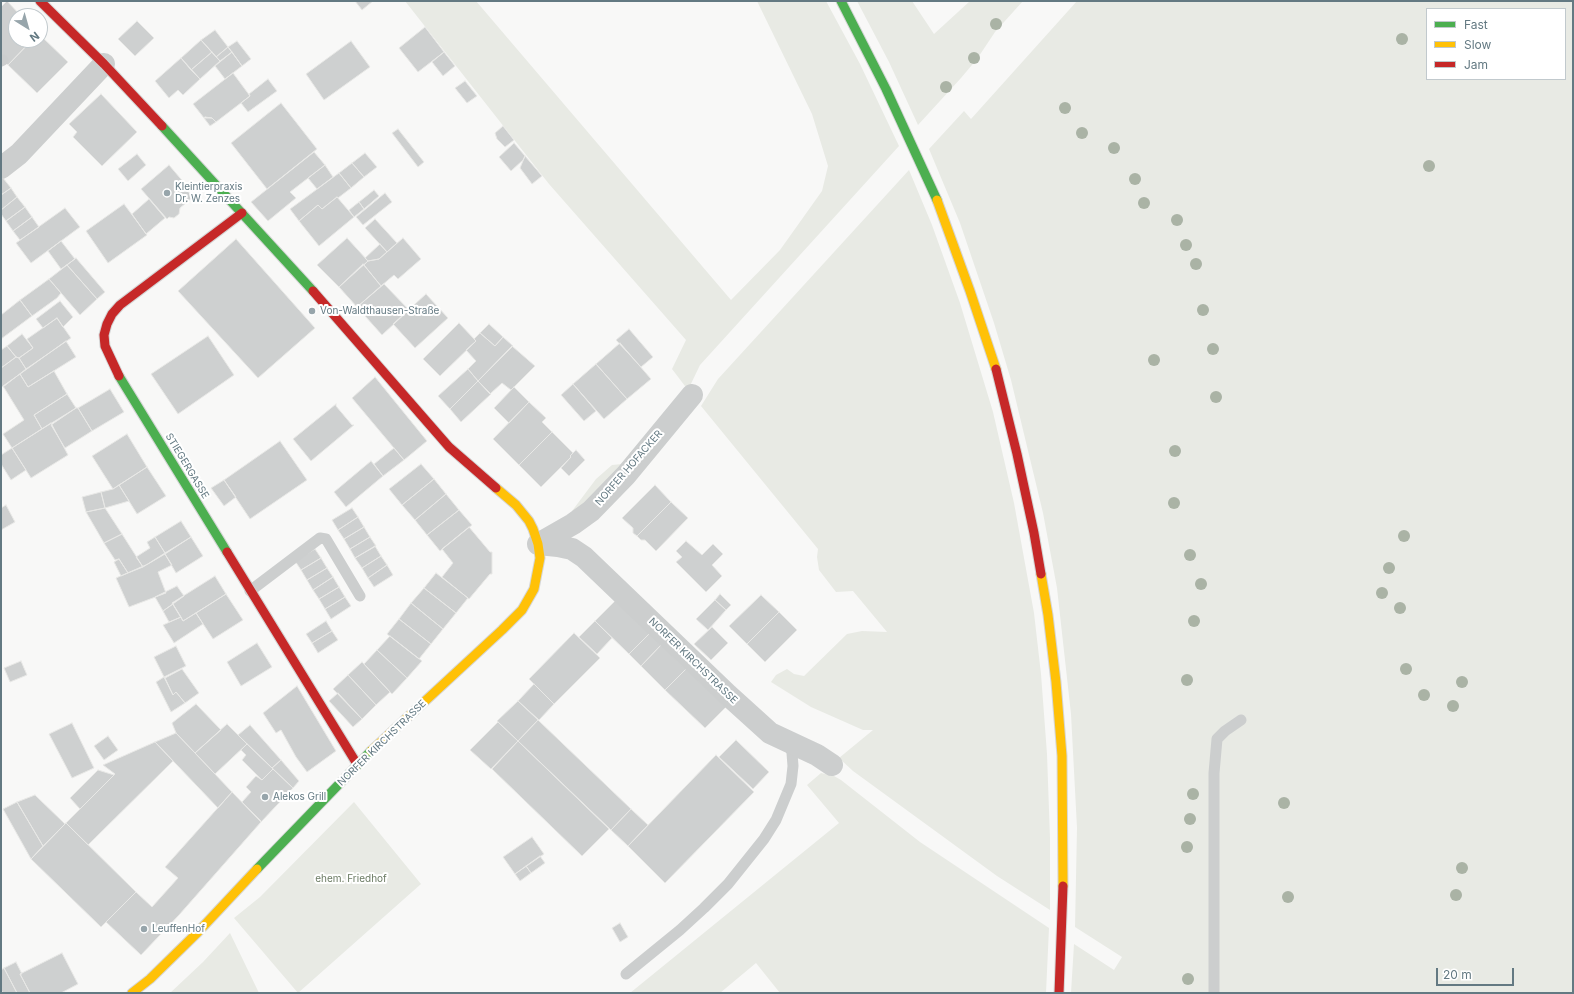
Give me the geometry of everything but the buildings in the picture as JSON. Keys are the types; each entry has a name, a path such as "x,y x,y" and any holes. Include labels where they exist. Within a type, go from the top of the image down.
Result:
{"street":[{"path":"840,1 886,89 938,203 970,291 997,373 1017,454 1034,533 1048,615 1056,682 1062,756 1064,910 1059,993"},
{"path":"44,5 104,64 172,136 242,213 448,447 506,496 523,513 533,529 538,544"},
{"path":"1,168 19,154 104,64"},
{"name":"STIEGERGASSE","path":"242,213 120,305 112,314 107,324 104,335 105,346 115,369 357,764"},
{"name":"NORFER HOFACKER","path":"538,544 573,524 591,511 626,475 692,395"},
{"name":"NORFER KIRCHSTRASSE","path":"132,993 150,979 198,932 280,842 357,764 522,610 534,590 538,574 540,558 538,544 572,549 584,557 770,733 817,755 832,765"}],"lane":[{"path":"250,591 320,538 326,539 360,596"},
{"path":"1214,993 1214,773 1217,739 1225,730 1241,720"},
{"path":"626,974 680,930 704,908 728,884 764,839 776,820 791,784 792,753 789,743"}],"green space":[{"path":"405,1 476,1 731,300 780,250 822,191 828,166 812,114 757,1 826,1 860,64 899,146 700,365 688,390 672,369 686,340 549,184"},
{"path":"857,1 912,1 934,34 970,1 1023,1 995,32 977,59 961,78 918,125 889,62"},
{"path":"1077,1 1573,1 1573,993 1071,993 1074,944 1114,970 1122,957 1075,927 1077,828 1071,714 1057,588 1043,513 1011,380 994,323 960,223 929,149 964,111 971,119"},
{"path":"909,170 932,225 960,303 993,412 1014,503 1034,613 1041,674 1047,754 1050,838 1050,910 997,876 853,771 839,758 873,730 863,730 811,707 771,682 776,675 787,669 794,674 804,676 847,634 862,631 887,632 853,591 836,592 819,570 817,557 818,549 701,406 718,379"},
{"path":"622,464 618,474 573,514 572,511 596,479 612,465"},
{"path":"821,773 834,776 841,780 920,842 1049,928 1046,993 780,993 756,963 720,993 630,993 839,823 807,785"},
{"name":"ehem. Friedhof","path":"354,802 421,884 298,993 234,918 260,897"},
{"path":"230,933 259,993 170,993 203,962"}],"traffic: fast":[{"path":"841,1 886,89 937,200"},
{"path":"162,126 313,291"},
{"path":"119,376 227,552"},
{"path":"257,869 371,751"}],"traffic: slow":[{"path":"937,200 996,369"},
{"path":"371,751 502,630 522,610 534,589 540,558 538,544 533,529 529,521 516,505 496,488"},
{"path":"1041,574 1048,615 1056,682 1062,756 1063,886"},
{"path":"132,993 150,979 198,932 257,869"}],"traffic: jam":[{"path":"40,1 104,64 162,126"},
{"path":"119,376 105,346 104,335 112,314 120,305 242,213"},
{"path":"313,291 449,447 496,488"},
{"path":"996,369 1017,454 1041,574"},
{"path":"227,552 357,764"},
{"path":"1059,993 1063,886"}],"place":[{"name":"Kleintierpraxis Dr. W. Zenzes","path":"167,193"},
{"name":"Von-Waldthausen-Straße","path":"312,311"},
{"name":"Alekos Grill","path":"265,797"},
{"name":"LeuffenHof","path":"144,929"}]}
